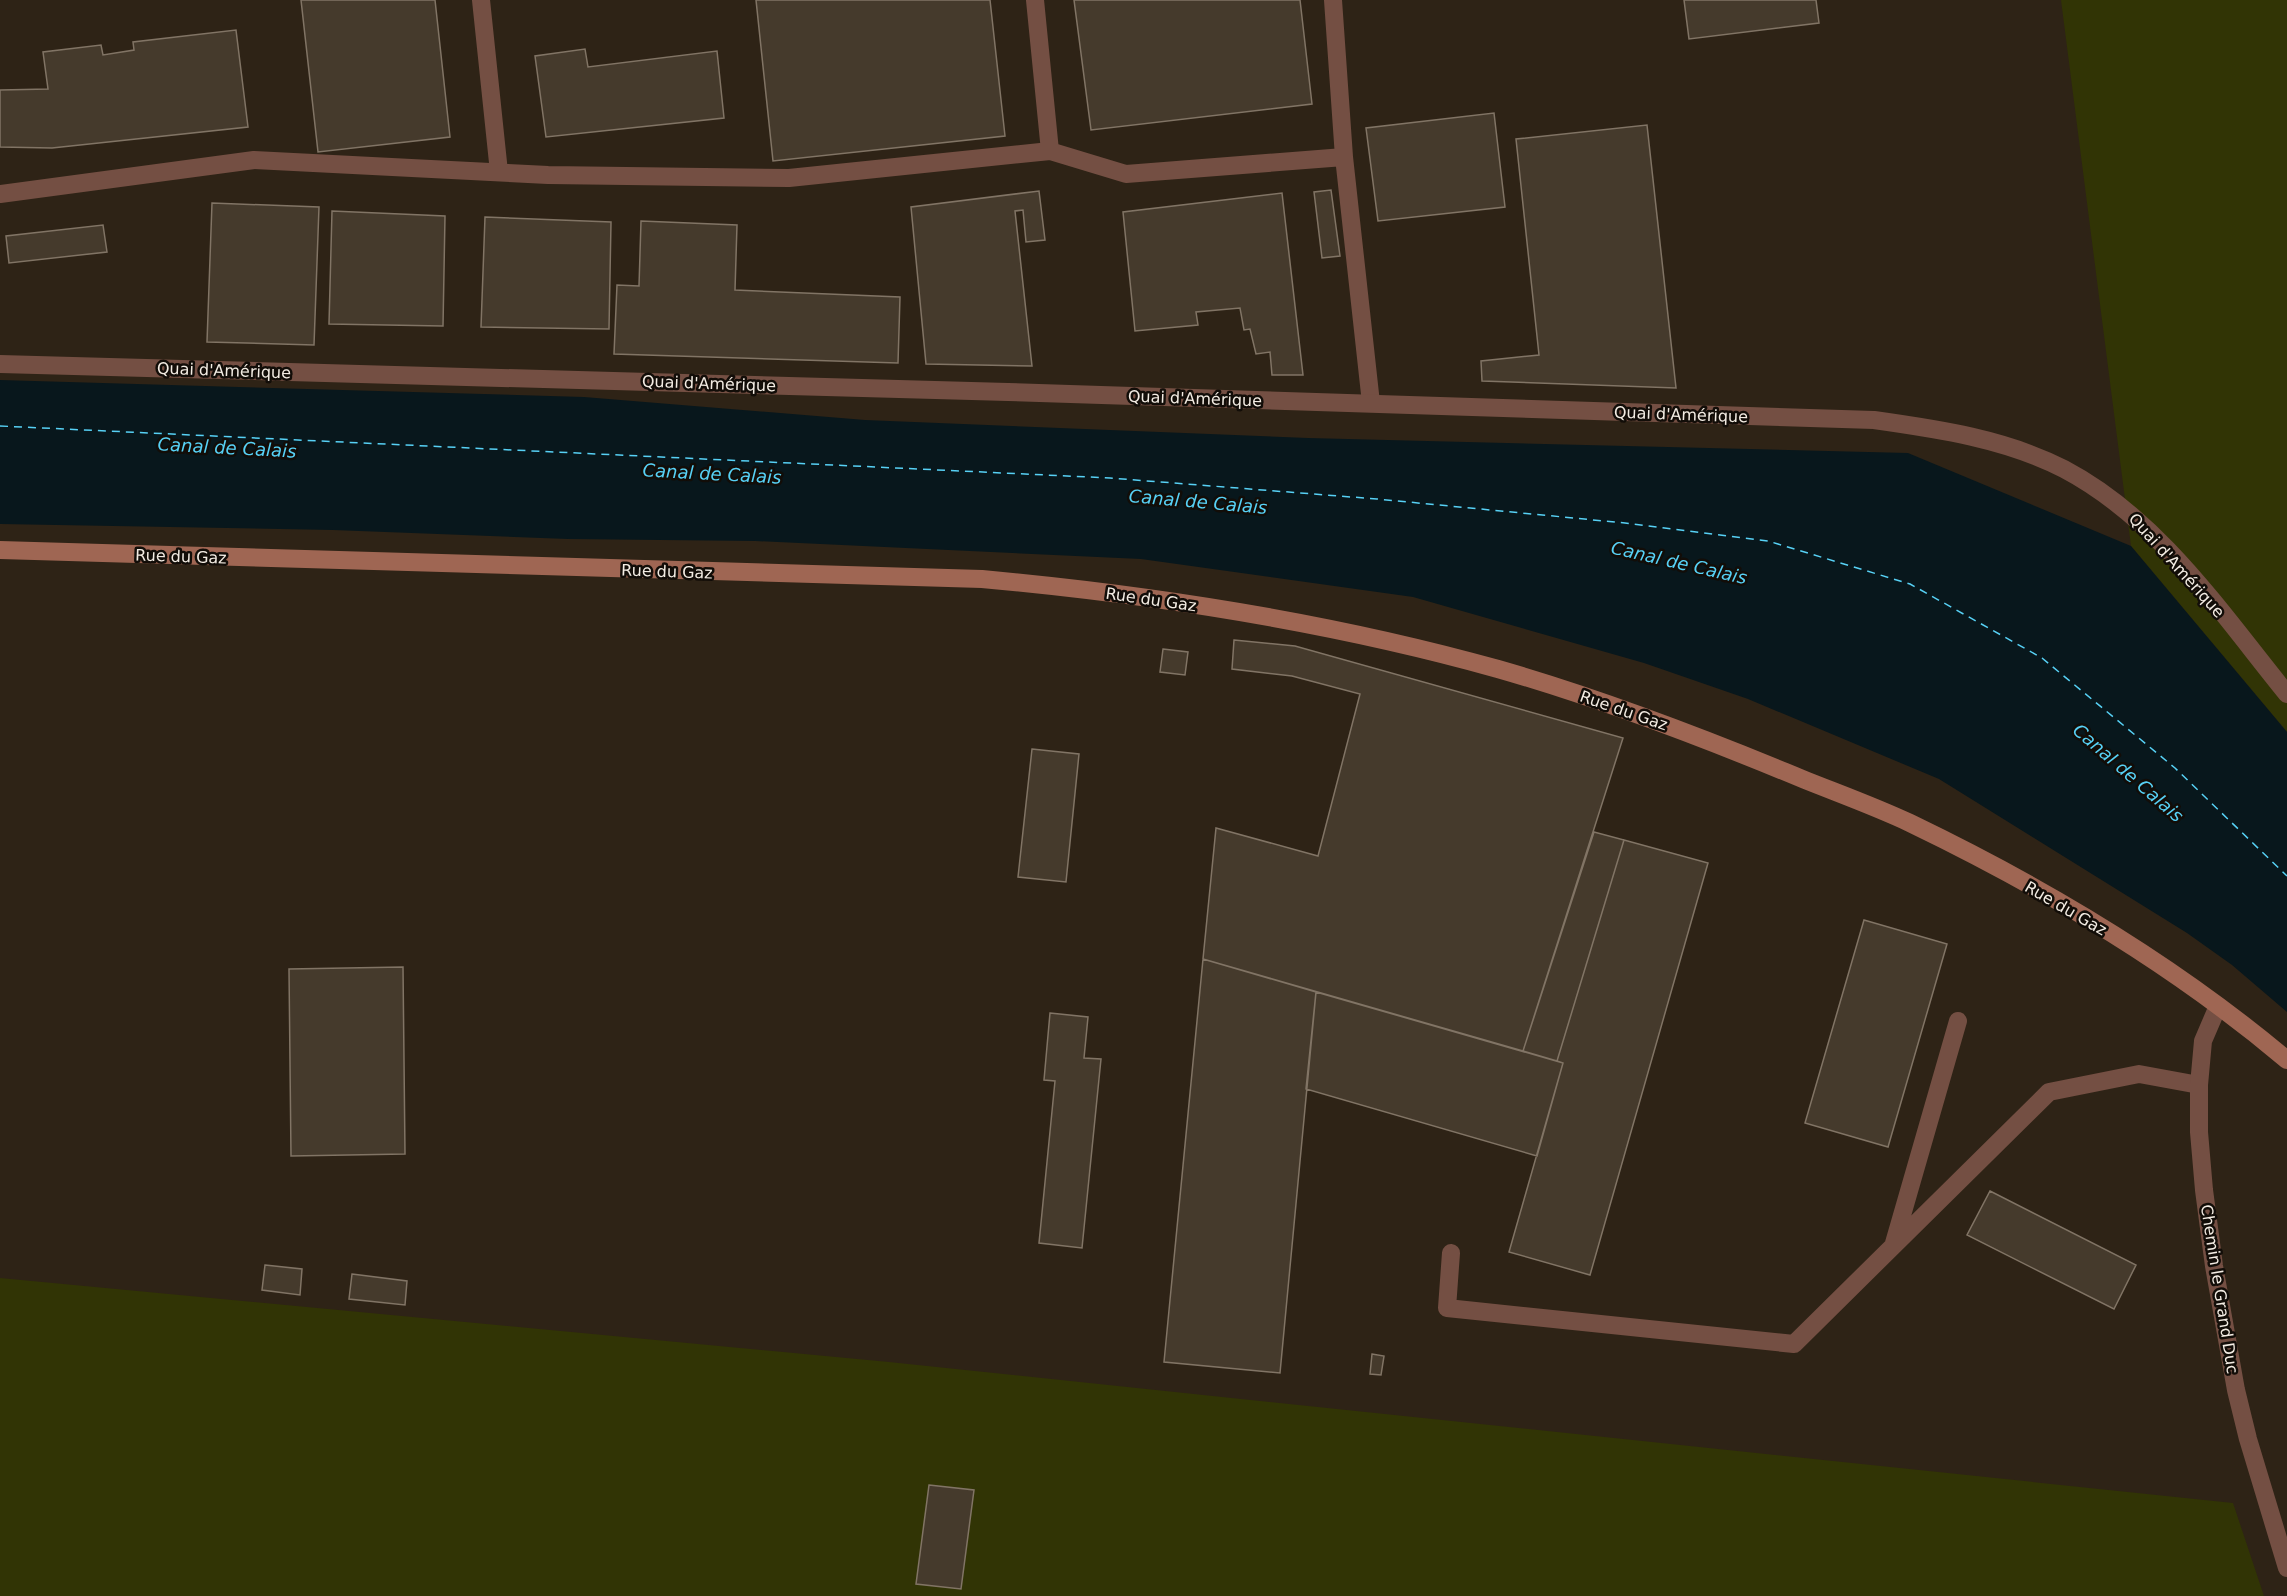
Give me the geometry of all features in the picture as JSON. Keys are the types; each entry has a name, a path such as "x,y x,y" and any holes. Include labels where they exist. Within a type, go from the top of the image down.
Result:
{"street":[{"path":"481,0 499,172"},
{"path":"1035,0 1050,151"},
{"path":"1333,0 1344,157 1371,403"},
{"path":"0,194 254,160 499,172 789,178 1050,151 1126,174 1344,157"},
{"name":"Quai d'Amérique","path":"0,364 1371,403 1875,420 1928,428 2005,447 2041,459 2064,470 2127,510 2156,537 2191,576 2287,694"},
{"name":"Rue du Gaz","path":"0,550 982,579 1077,588 1192,604 1374,638 1499,669 1589,697 1685,731 1906,821 1969,853 2099,926 2218,1006 2287,1060"},
{"name":"Chemin le Grand Duc","path":"2218,1006 2203,1041 2199,1085 2199,1132 2204,1190 2226,1342 2248,1439 2287,1568"},
{"path":"1894,1244 1958,1020"},
{"path":"1451,1253 1447,1308 1794,1344 2049,1092 2139,1074 2199,1085"}],"green space":[{"path":"2061,0 2287,0 2287,732 2131,546"},
{"path":"0,1278 889,1362 2233,1503 2264,1596 0,1596"}],"water":[{"name":"Canal de Calais","path":"0,380 584,397 865,420 1308,438 1908,453 2131,546 2287,732 2287,1012 2232,965 2187,933 1939,779 1748,699 1644,663 1413,597 1141,559 755,541 568,539 333,530 0,524"}],"building":[{"path":"301,0 435,0 450,137 318,152"},
{"path":"756,0 990,0 1005,136 773,161"},
{"path":"1074,0 1300,0 1312,104 1091,130"},
{"path":"1684,0 1816,0 1819,23 1689,39"},
{"path":"236,30 248,127 52,148 0,147 0,90 48,89 43,52 101,45 103,55 134,50 133,42"},
{"path":"585,49 588,67 717,51 724,118 546,137 535,56"},
{"path":"1494,113 1505,207 1378,221 1366,128"},
{"path":"1647,125 1676,388 1482,381 1481,361 1539,355 1516,139"},
{"path":"1331,190 1340,256 1322,258 1314,192"},
{"path":"1039,191 1045,240 1026,242 1023,210 1015,211 1032,366 926,364 911,207"},
{"path":"1282,193 1303,375 1272,375 1270,352 1256,354 1250,329 1244,330 1240,308 1196,312 1198,325 1135,331 1123,212"},
{"path":"212,203 319,207 314,345 207,342"},
{"path":"332,211 445,216 443,326 329,324"},
{"path":"485,217 611,222 609,329 481,327"},
{"path":"641,221 737,225 735,290 900,297 898,363 614,354 617,285 639,286"},
{"path":"103,225 107,252 9,263 6,236"},
{"path":"1234,640 1295,646 1623,738 1523,1051 1203,959 1216,828 1318,856 1360,694 1292,676 1232,669"},
{"path":"1163,649 1188,652 1185,675 1160,672"},
{"path":"1032,749 1079,754 1066,882 1018,877"},
{"path":"1594,832 1624,840 1557,1061 1523,1051"},
{"path":"1624,840 1708,863 1590,1275 1509,1252 1563,1063 1557,1061"},
{"path":"1864,920 1947,944 1888,1147 1805,1123"},
{"path":"1203,959 1316,992 1280,1373 1164,1362"},
{"path":"403,967 405,1154 291,1156 289,969"},
{"path":"1316,992 1563,1063 1537,1156 1306,1089"},
{"path":"1050,1013 1088,1017 1084,1058 1101,1059 1082,1248 1039,1243 1055,1081 1044,1080"},
{"path":"1990,1191 2136,1265 2114,1309 1967,1235"},
{"path":"265,1265 302,1269 300,1295 262,1290"},
{"path":"352,1274 407,1281 405,1305 349,1299"},
{"path":"1372,1354 1384,1356 1381,1375 1370,1374"},
{"path":"929,1485 974,1490 961,1589 916,1584"}],"ferry route":[{"path":"0,426 1110,478 1377,499 1625,523 1768,541 1910,584 2042,658 2175,768 2287,876"}]}
